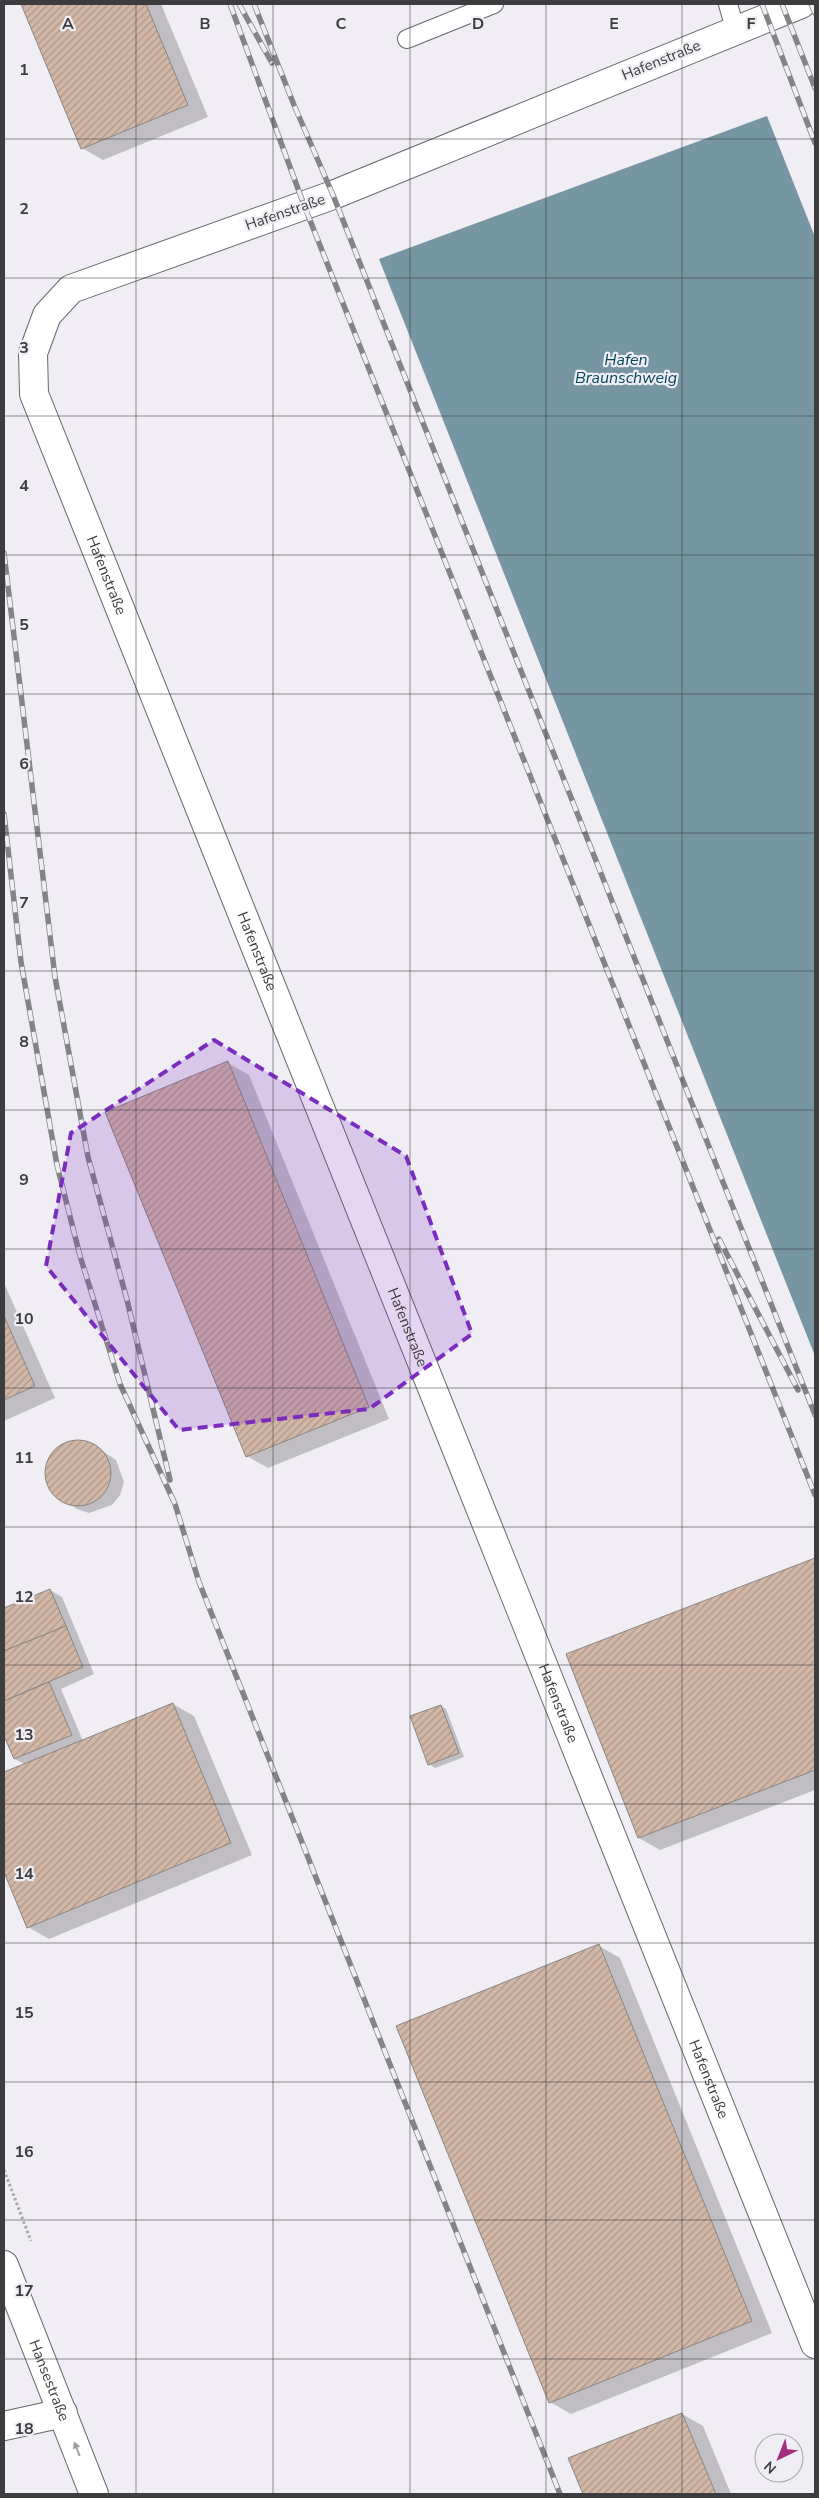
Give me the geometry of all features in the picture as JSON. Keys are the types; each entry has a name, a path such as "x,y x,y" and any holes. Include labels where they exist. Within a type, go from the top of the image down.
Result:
{"street":[{"name":"Hafenstraße","path":"801,4 732,17 333,195 71,289 47,315 33,353 34,394 815,2344"},
{"name":"Hansestraße","path":"4,2265 94,2494"},
{"path":"4,2426 63,2414"}],"lane":[{"path":"407,39 494,4"}],"highlighted area":[{"path":"214,1040 406,1156 472,1334 369,1409 179,1430 46,1266 71,1133"}],"water":[{"name":"Hafen Braunschweig","path":"767,116 815,237 815,1356 379,259"}],"building":[{"path":"21,4 146,4 188,105 81,149"},
{"path":"228,1061 369,1407 246,1457 105,1112"},
{"path":"4,1316 35,1386 4,1400"},
{"path":"78,1440 91,1443 101,1450 108,1460 111,1473 108,1486 101,1496 91,1503 78,1506 65,1503 55,1496 48,1486 45,1473 48,1460 55,1450 65,1443"},
{"path":"815,1558 815,1770 638,1838 566,1654"},
{"path":"50,1589 66,1626 4,1651 4,1608"},
{"path":"66,1626 83,1667 4,1701 4,1651"},
{"path":"49,1682 72,1735 14,1759 4,1736 4,1701"},
{"path":"173,1703 231,1843 27,1928 4,1872 4,1772"},
{"path":"441,1705 459,1753 428,1765 410,1716"},
{"path":"599,1944 752,2321 549,2403 396,2026"},
{"path":"682,2413 716,2494 583,2494 568,2458"}],"railway":[{"path":"230,4 304,205 815,1495"},
{"path":"239,4 272,63"},
{"path":"254,4 294,105 333,195 815,1415"},
{"path":"762,4 815,143"},
{"path":"782,4 815,88"},
{"path":"811,4 815,13"},
{"path":"4,553 55,977 88,1157 127,1300 170,1480"},
{"path":"4,814 21,962 57,1165 80,1256 120,1384 175,1504 199,1582 560,2494"},
{"path":"719,1239 798,1390"}]}
